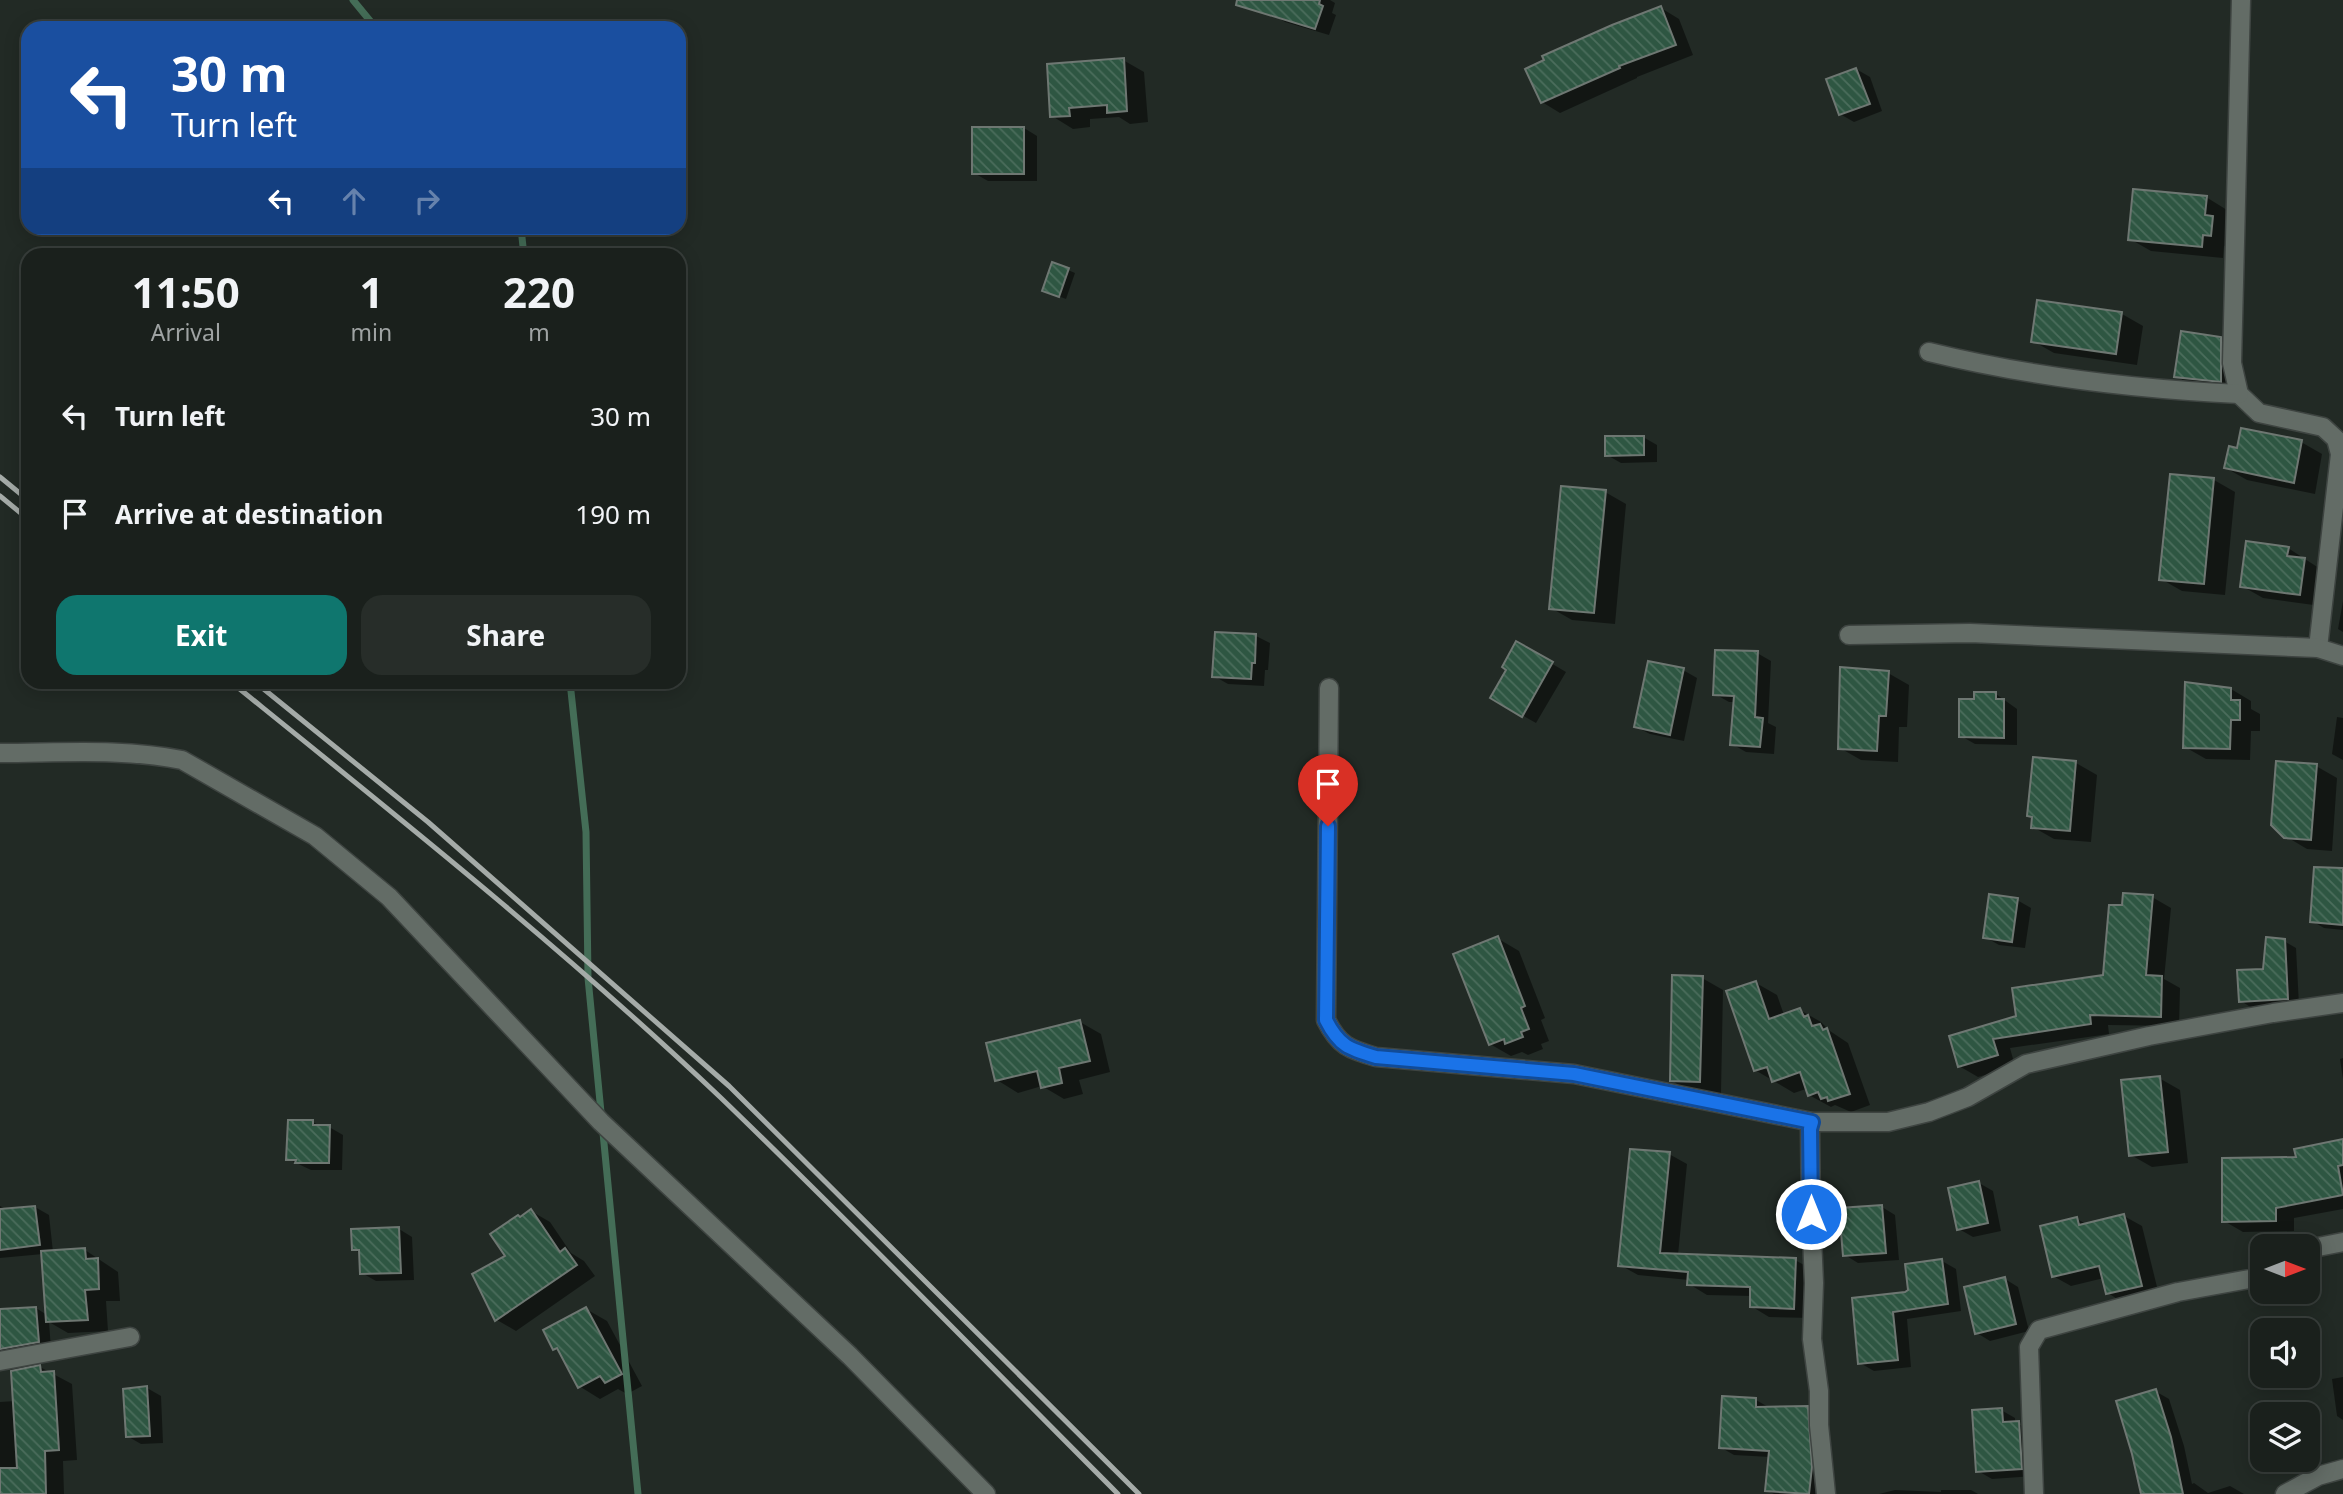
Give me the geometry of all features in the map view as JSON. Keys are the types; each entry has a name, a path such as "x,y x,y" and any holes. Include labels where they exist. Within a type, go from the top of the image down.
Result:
{"street":[{"path":"2241,0 2232,363 2239,394 2259,413 2323,427 2336,439 2340,454 2318,648"},
{"path":"1929,352 1992,368 2123,386 2239,394"},
{"path":"1849,635 1970,633 2318,648 2343,656"},
{"path":"1329,688 1326,1020 1335,1037 1349,1049 1376,1057 1574,1074 1812,1122 1888,1122 1929,1112 1968,1097 2026,1064 2150,1036 2343,1003"},
{"path":"0,753 114,754 182,760 315,836 390,897 601,1122 850,1356 986,1494"},
{"path":"1812,1122 1812,1339 1819,1391 1819,1425 1826,1494"},
{"path":"2320,1247 2343,1242"},
{"path":"2034,1494 2029,1347 2039,1330 2178,1292 2250,1279"},
{"path":"0,1361 130,1337"},
{"path":"2285,1494 2318,1476 2343,1469"}],"building":[{"path":"1237,0 1320,0 1319,4 1323,6 1315,29 1236,5"},
{"path":"1661,6 1676,45 1619,66 1620,68 1541,103 1525,69 1544,60 1542,56"},
{"path":"1124,58 1127,111 1107,113 1107,105 1069,108 1070,116 1050,117 1047,64"},
{"path":"1856,68 1870,104 1839,115 1826,79"},
{"path":"972,127 1024,127 1024,174 972,174"},
{"path":"2133,189 2207,196 2205,215 2213,216 2211,236 2203,235 2202,247 2128,240"},
{"path":"1052,262 1069,268 1059,297 1042,291"},
{"path":"2037,300 2122,312 2116,354 2031,342"},
{"path":"2181,331 2221,337 2221,382 2174,377"},
{"path":"2241,428 2302,440 2294,483 2224,468 2229,446 2237,448"},
{"path":"1605,436 1644,436 1644,455 1605,456"},
{"path":"2170,474 2214,478 2204,584 2159,580"},
{"path":"1561,486 1606,490 1594,613 1549,609"},
{"path":"2246,541 2289,547 2287,556 2305,558 2300,595 2240,587"},
{"path":"1215,632 1256,634 1255,663 1252,663 1251,679 1212,677"},
{"path":"1516,641 1553,662 1522,717 1490,698 1506,670 1502,667"},
{"path":"1715,650 1758,651 1755,717 1763,718 1760,747 1730,745 1734,696 1713,695"},
{"path":"1648,661 1684,668 1670,735 1634,727"},
{"path":"1840,667 1889,671 1886,716 1879,716 1877,751 1838,749"},
{"path":"2185,682 2231,688 2231,700 2240,700 2240,720 2231,720 2230,749 2183,748"},
{"path":"1974,692 1996,692 1996,699 2004,699 2004,738 1959,737 1959,699 1974,699"},
{"path":"2033,757 2076,761 2070,831 2031,828 2032,817 2027,816"},
{"path":"2276,761 2317,764 2311,840 2284,838 2271,825"},
{"path":"2314,867 2343,868 2343,925 2310,922"},
{"path":"2123,893 2153,895 2146,975 2162,976 2161,1017 2090,1015 2091,1024 1993,1039 1998,1055 1958,1067 1949,1036 2016,1016 2012,988 2103,975 2109,905 2122,905"},
{"path":"1989,894 2018,898 2012,942 1983,938"},
{"path":"1498,936 1525,1006 1521,1008 1529,1029 1521,1032 1523,1037 1505,1044 1504,1039 1489,1045 1453,954"},
{"path":"2266,937 2285,939 2288,999 2239,1002 2237,970 2263,969"},
{"path":"1672,975 1703,976 1700,1082 1670,1081"},
{"path":"1756,981 1769,1019 1800,1008 1804,1017 1808,1015 1812,1026 1820,1024 1823,1030 1827,1028 1850,1094 1828,1101 1827,1097 1821,1099 1818,1092 1808,1096 1800,1072 1772,1082 1767,1067 1754,1071 1726,991"},
{"path":"1080,1020 1090,1061 1059,1068 1062,1083 1041,1088 1037,1071 995,1081 986,1043"},
{"path":"2160,1076 2168,1152 2129,1156 2121,1080"},
{"path":"288,1120 313,1120 313,1125 330,1125 329,1163 295,1163 296,1160 286,1160"},
{"path":"2343,1139 2343,1165 2338,1166 2343,1195 2276,1208 2276,1221 2222,1222 2222,1158 2296,1157 2294,1149"},
{"path":"1630,1149 1670,1152 1660,1253 1796,1258 1794,1309 1750,1307 1750,1287 1687,1285 1688,1272 1618,1266"},
{"path":"1979,1181 1988,1223 1957,1230 1948,1188"},
{"path":"1882,1205 1886,1253 1843,1256 1839,1208"},
{"path":"35,1206 40,1245 0,1250 0,1209"},
{"path":"531,1209 560,1252 565,1248 577,1265 495,1321 472,1274 505,1256 490,1234"},
{"path":"2124,1214 2142,1286 2106,1294 2099,1266 2052,1277 2040,1226 2077,1217 2079,1225"},
{"path":"399,1227 401,1273 360,1274 359,1250 352,1250 351,1229"},
{"path":"85,1248 86,1259 98,1258 99,1289 85,1290 88,1320 46,1322 41,1251"},
{"path":"1942,1259 1948,1304 1893,1312 1898,1360 1858,1364 1852,1298 1905,1292 1908,1290 1905,1264"},
{"path":"2005,1277 2016,1324 1975,1334 1964,1287"},
{"path":"36,1307 39,1342 0,1349 0,1309"},
{"path":"586,1307 622,1374 605,1383 600,1376 578,1388 557,1348 553,1350 543,1330"},
{"path":"40,1365 41,1372 54,1371 59,1450 45,1451 46,1494 0,1494 0,1468 17,1468 11,1371"},
{"path":"147,1386 150,1436 126,1437 123,1389"},
{"path":"2156,1389 2171,1437 2183,1494 2141,1494 2116,1401"},
{"path":"1722,1396 1756,1398 1756,1407 1808,1406 1812,1467 1809,1494 1765,1491 1769,1451 1719,1448"},
{"path":"2002,1408 2003,1422 2019,1421 2022,1469 1976,1472 1972,1410"}],"waterway":[{"path":"353,0 370,21"},
{"path":"522,235 523,248"},
{"path":"571,689 586,832 588,978 638,1494"}],"railway":[{"path":"0,477 21,494"},
{"path":"0,496 21,513"},
{"path":"240,689 480,885 661,1042 821,1195 1118,1494"},
{"path":"264,689 428,822 729,1086 1139,1494"}],"route":[{"path":"1328,826 1326,1020 1335,1037 1349,1049 1376,1057 1574,1074 1812,1122 1811,1214"}]}
